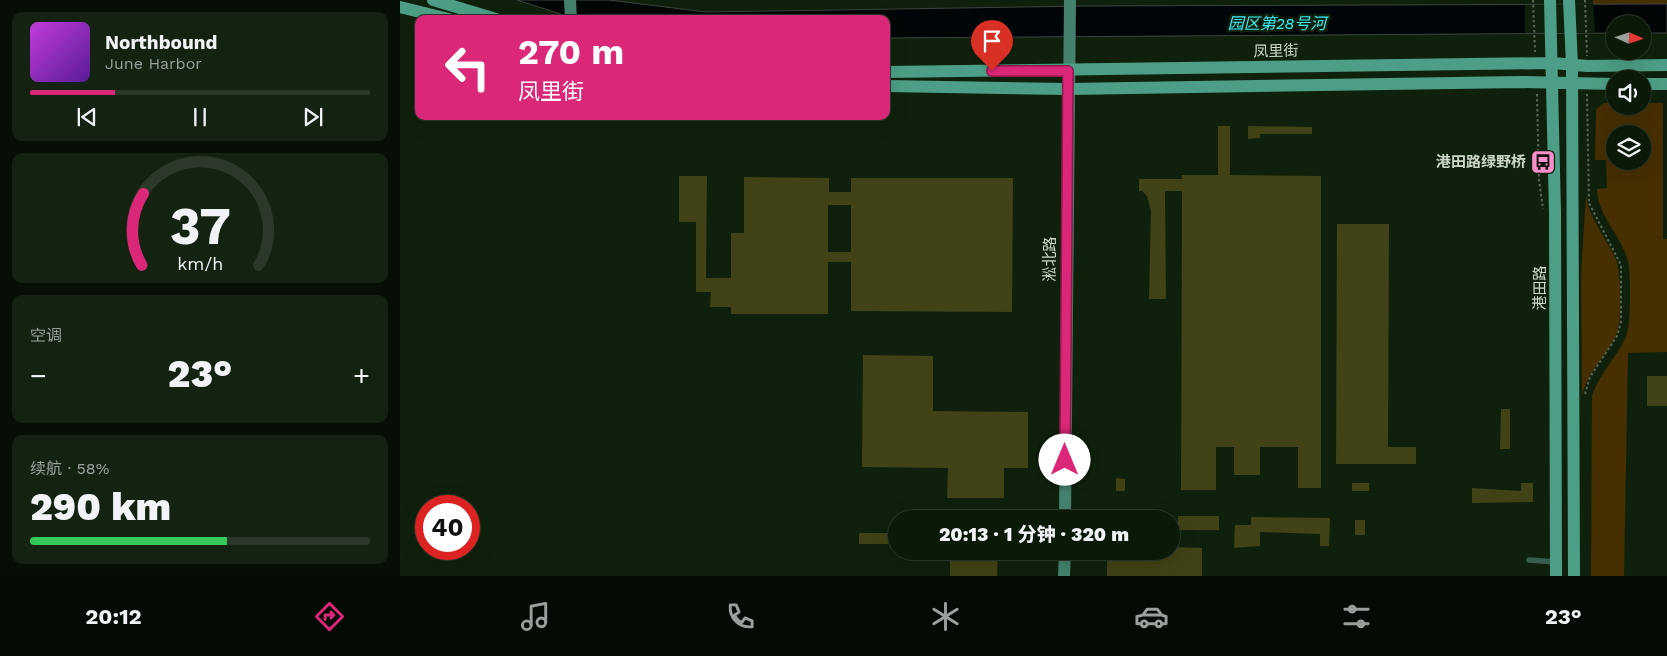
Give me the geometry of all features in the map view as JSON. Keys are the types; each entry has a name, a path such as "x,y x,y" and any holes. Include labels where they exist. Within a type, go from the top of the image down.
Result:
{"main road":[{"path":"433,0 483,15"},
{"name":"港田路","path":"1550,2 1554,84 1556,576"},
{"path":"1569,2 1572,65 1574,576"},
{"path":"400,7 433,15"},
{"name":"凤里街","path":"890,72 1553,64 1587,66 1667,65"},
{"path":"890,86 1068,89 1520,82 1572,85 1606,84"},
{"path":"1651,84 1667,84"}],"street":[{"path":"570,0 571,15"},
{"name":"淞北路","path":"1065,510 1070,3"},
{"path":"1064,576 1065,560"}],"lane":[{"path":"1529,560 1556,562"}],"path":[{"path":"1533,0 1534,33"},
{"path":"1585,0 1587,66"},
{"path":"1584,396 1590,377 1617,336 1621,322 1620,265 1589,203 1587,84"}],"shaded area":[{"path":"1593,0 1667,0 1667,4 1593,4"},
{"path":"1606,103 1606,115 1651,115 1651,103 1663,103 1663,239 1667,239 1667,352 1628,353 1624,576 1591,576 1592,396 1599,380 1626,337 1630,299 1628,261 1601,208 1597,189 1607,188 1606,170 1651,170 1651,125 1606,125 1606,160 1595,160 1596,109"},
{"path":"1586,195 1590,211 1617,263 1620,281 1620,303 1619,323 1615,338 1594,369 1582,396 1581,274"}],"water":[{"name":"园区第28号河","path":"517,0 609,0 706,12 1086,6 1667,4 1667,33 1651,33 1651,15 1606,15 1606,33 890,38 890,15 564,15"}],"pier":[{"path":"1593,4 1595,33 1525,33 1525,5"}],"building":[{"path":"1218,126 1230,126 1230,175 1321,176 1321,488 1298,488 1298,447 1260,447 1260,475 1234,475 1234,447 1216,447 1216,490 1181,490 1182,191 1165,191 1166,299 1149,299 1151,211 1147,196 1142,191 1139,191 1139,179 1182,179 1182,175 1218,175"},
{"path":"1248,126 1312,127 1312,134 1260,134 1260,138 1248,139"},
{"path":"679,176 707,176 706,278 731,278 731,233 744,233 744,177 829,178 829,192 851,192 851,178 1013,178 1012,312 851,311 851,262 828,262 828,314 731,314 731,307 710,307 711,292 696,292 696,222 679,222","holes":["828,205 851,205 851,252 828,252"]},
{"path":"1337,224 1389,224 1388,447 1416,447 1416,464 1336,464"},
{"path":"863,355 933,356 933,411 1028,412 1028,468 1004,468 1004,498 947,498 948,468 862,467"},
{"path":"1647,376 1667,376 1667,406 1647,406"},
{"path":"1501,409 1510,409 1510,449 1500,449"},
{"path":"1116,478 1125,479 1125,491 1116,491"},
{"path":"1352,483 1369,483 1369,491 1352,491"},
{"path":"1521,483 1533,483 1533,502 1472,503 1472,488 1521,491"},
{"path":"1180,516 1219,516 1219,530 1180,530"},
{"path":"1251,517 1330,518 1329,546 1320,546 1320,534 1260,532 1260,546 1234,548 1235,525 1251,525"},
{"path":"1355,520 1365,520 1365,535 1355,535"},
{"path":"859,533 888,533 888,544 859,544"},
{"path":"1180,547 1202,548 1202,576 1107,576 1107,560 1180,560"},
{"path":"950,560 998,560 997,576 950,576"}],"place":[{"name":"港田路绿野桥","path":"1543,162"}],"route":[{"path":"992,71 1068,71 1065,460"}]}
